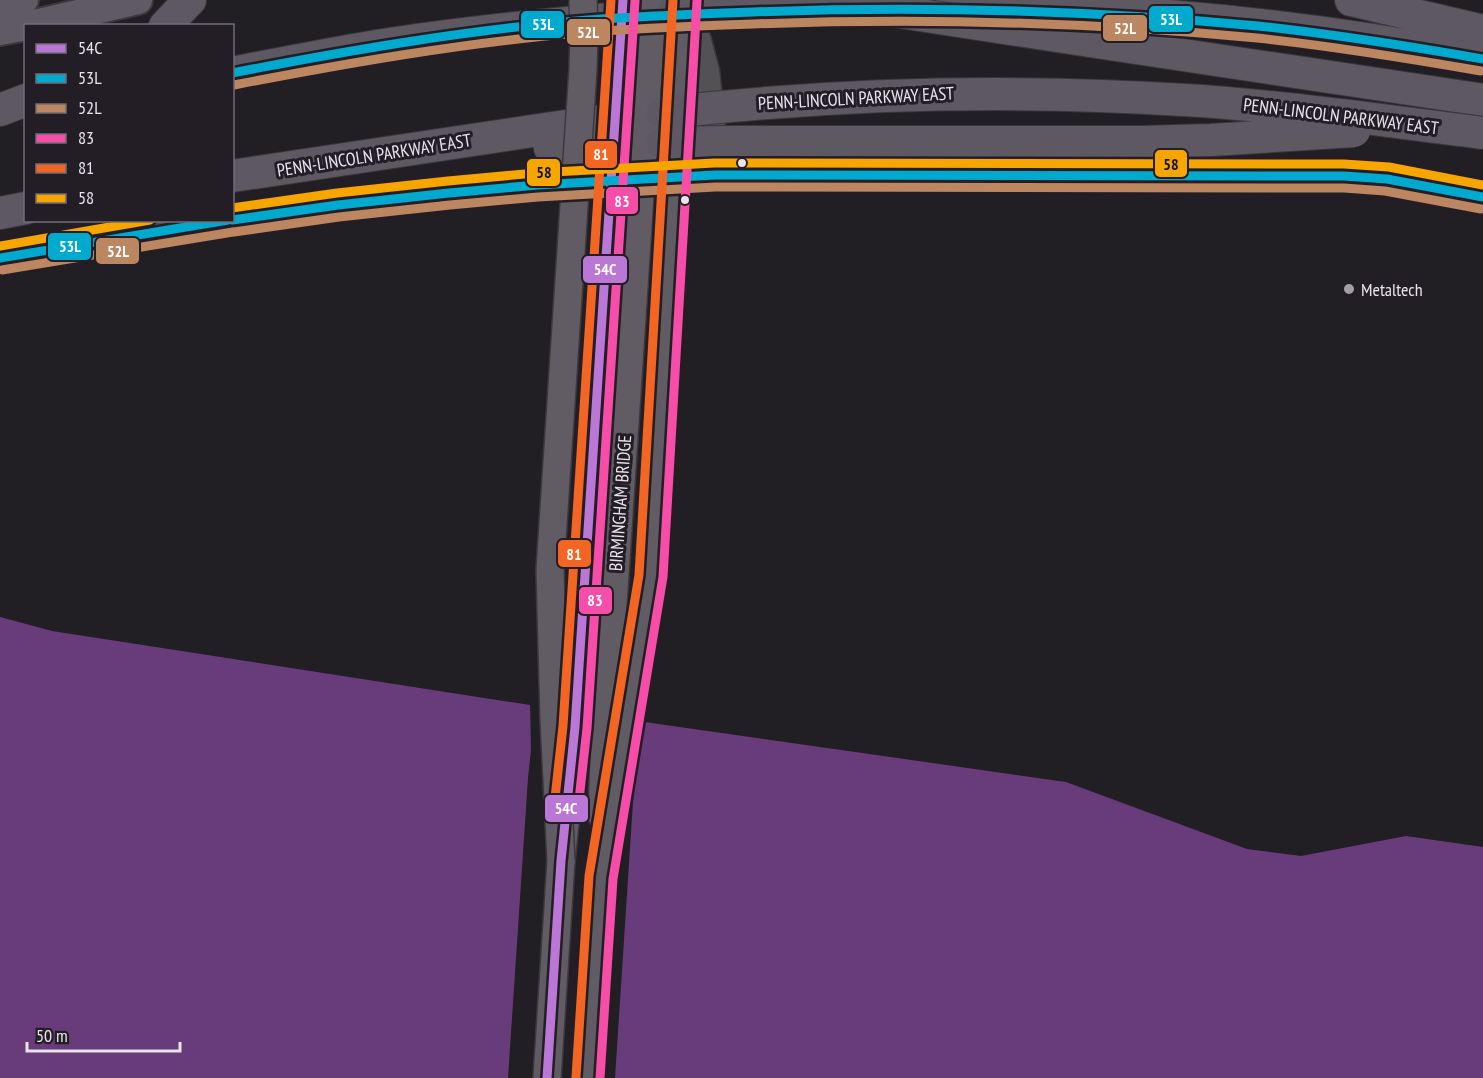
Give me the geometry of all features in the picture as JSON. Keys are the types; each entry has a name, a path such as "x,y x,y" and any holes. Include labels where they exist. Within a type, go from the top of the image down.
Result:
{"highway":[{"path":"0,6 24,0"},
{"path":"35,24 138,0"},
{"path":"167,24 190,0"},
{"path":"822,0 1483,100"},
{"path":"1351,0 1483,31"},
{"path":"234,73 401,43 578,21 681,5 1008,7 1090,11 1305,31 1483,58"},
{"path":"0,31 24,26"},
{"name":"PENN-LINCOLN PARKWAY EAST","path":"234,176 586,123 663,128 740,104 820,98 968,93 1114,96 1260,106 1483,133"},
{"path":"0,110 24,101"},
{"path":"0,115 24,110"},
{"path":"663,128 729,142 1143,142 1349,131 1483,119"},
{"path":"0,213 24,208"}],"main road":[{"path":"561,861 550,570 583,69 583,0"},
{"name":"BIRMINGHAM BRIDGE","path":"547,1078 561,861 575,727 623,0"},
{"path":"681,5 699,39 708,81 715,176"},
{"path":"601,878 651,576 681,5"},
{"name":"BIRMINGHAM BRIDGE","path":"588,1078 601,878 605,729 681,5"},
{"path":"234,220 338,205 537,185 715,176 1344,176 1387,180 1483,197"},
{"path":"0,258 219,222"}],"shaded area":[{"path":"0,617 52,631 588,714 1066,782 1247,849 1301,856 1406,836 1483,847 1483,1078 0,1078"}],"pier":[{"path":"530,702 645,719 634,787 615,1078 508,1078 531,750"}],"transit line":[{"name":"81","path":"555,798 563,726 611,0"},
{"name":"54C","path":"547,1078 561,861 575,727 623,0"},
{"name":"81","path":"576,1077 589,876 639,575 673,0"},
{"name":"83","path":"579,800 587,728 635,1"},
{"name":"83","path":"600,1078 613,879 663,577 697,1"},
{"name":"53L","path":"234,73 404,42 533,25 664,15 879,9 1069,13 1258,26 1483,59"},
{"name":"52L","path":"234,85 405,54 534,37 665,27 879,21 1068,25 1257,38 1481,71"},
{"name":"58","path":"234,208 337,193 448,181 536,173 714,163 1344,164 1389,167 1483,185"},
{"name":"53L","path":"234,220 449,193 537,185 715,175 1344,176 1387,179 1483,197"},
{"name":"52L","path":"234,232 339,217 450,205 538,197 715,187 1344,188 1385,191 1481,209"},
{"name":"58","path":"0,246 138,222"},
{"name":"53L","path":"0,258 216,222"},
{"name":"52L","path":"2,270 233,232"}],"place":[{"name":"Metaltech","path":"1349,289"}]}
